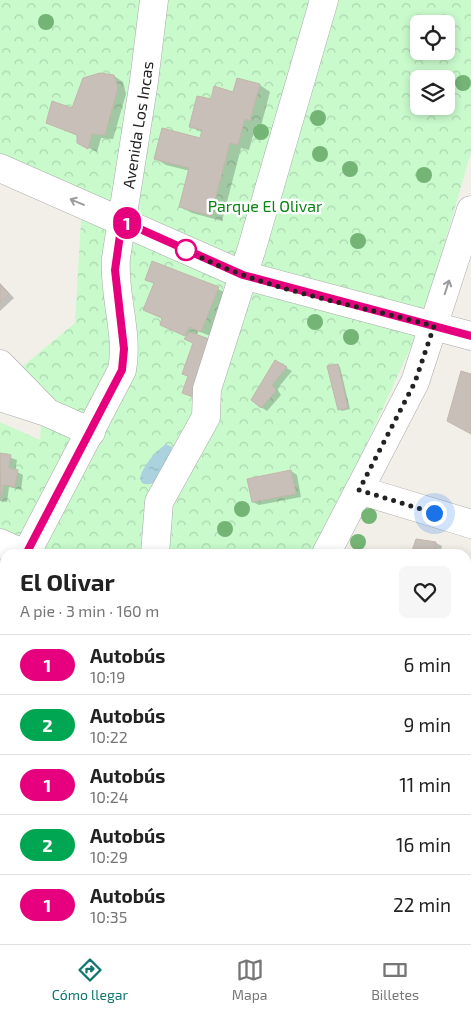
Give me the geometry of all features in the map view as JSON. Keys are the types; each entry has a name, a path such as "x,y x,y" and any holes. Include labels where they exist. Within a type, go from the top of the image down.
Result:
{"street":[{"name":"Avenida Los Incas","path":"28,549 117,383 124,359 115,270 144,81 154,0"},
{"path":"155,549 159,502 206,417 207,389 243,275 324,0"},
{"path":"0,168 243,275 471,336"},
{"path":"329,549 415,382 471,210"},
{"path":"0,364 46,412"},
{"path":"0,397 46,412 91,432"},
{"path":"359,490 471,524"},
{"path":"0,543 14,549"}],"green space":[{"name":"Parque El Olivar","path":"0,0 471,0 471,152 421,325 318,549 0,549 0,422 40,440 42,415 17,371 75,323 82,203 0,164"}],"water":[{"path":"166,444 172,447 163,473 154,483 142,483 140,479 141,474 146,464"}],"building":[{"path":"100,73 114,75 118,88 105,135 92,134 88,149 77,143 77,135 46,123 52,101 72,108 83,78"},
{"path":"237,78 260,84 250,121 245,119 238,145 230,143 211,216 179,207 189,168 154,159 162,128 200,138 202,130 189,127 197,96 211,99 214,86 233,92"},
{"path":"152,261 219,287 201,332 189,327 185,336 160,325 162,318 143,310 154,283 145,280"},
{"path":"0,284 9,294 0,303"},
{"path":"190,332 217,342 196,398 182,393 188,376 182,374 193,343 184,339"},
{"path":"275,360 287,367 272,385 276,391 261,408 251,400"},
{"path":"338,364 348,408 338,410 327,366"},
{"path":"461,371 471,374 471,434 447,421"},
{"path":"0,453 11,455 9,468 18,470 15,487 4,485 1,500"},
{"path":"291,470 296,494 252,502 247,479"},
{"path":"416,539 436,542 435,549 413,549"}],"bus line":[{"name":"1","path":"29,549 117,383 122,370 124,349 115,282 116,258 122,221 219,266 243,275 471,336"}],"route":[{"path":"186,250 243,275 434,326 415,382 359,490 434,513"}]}
